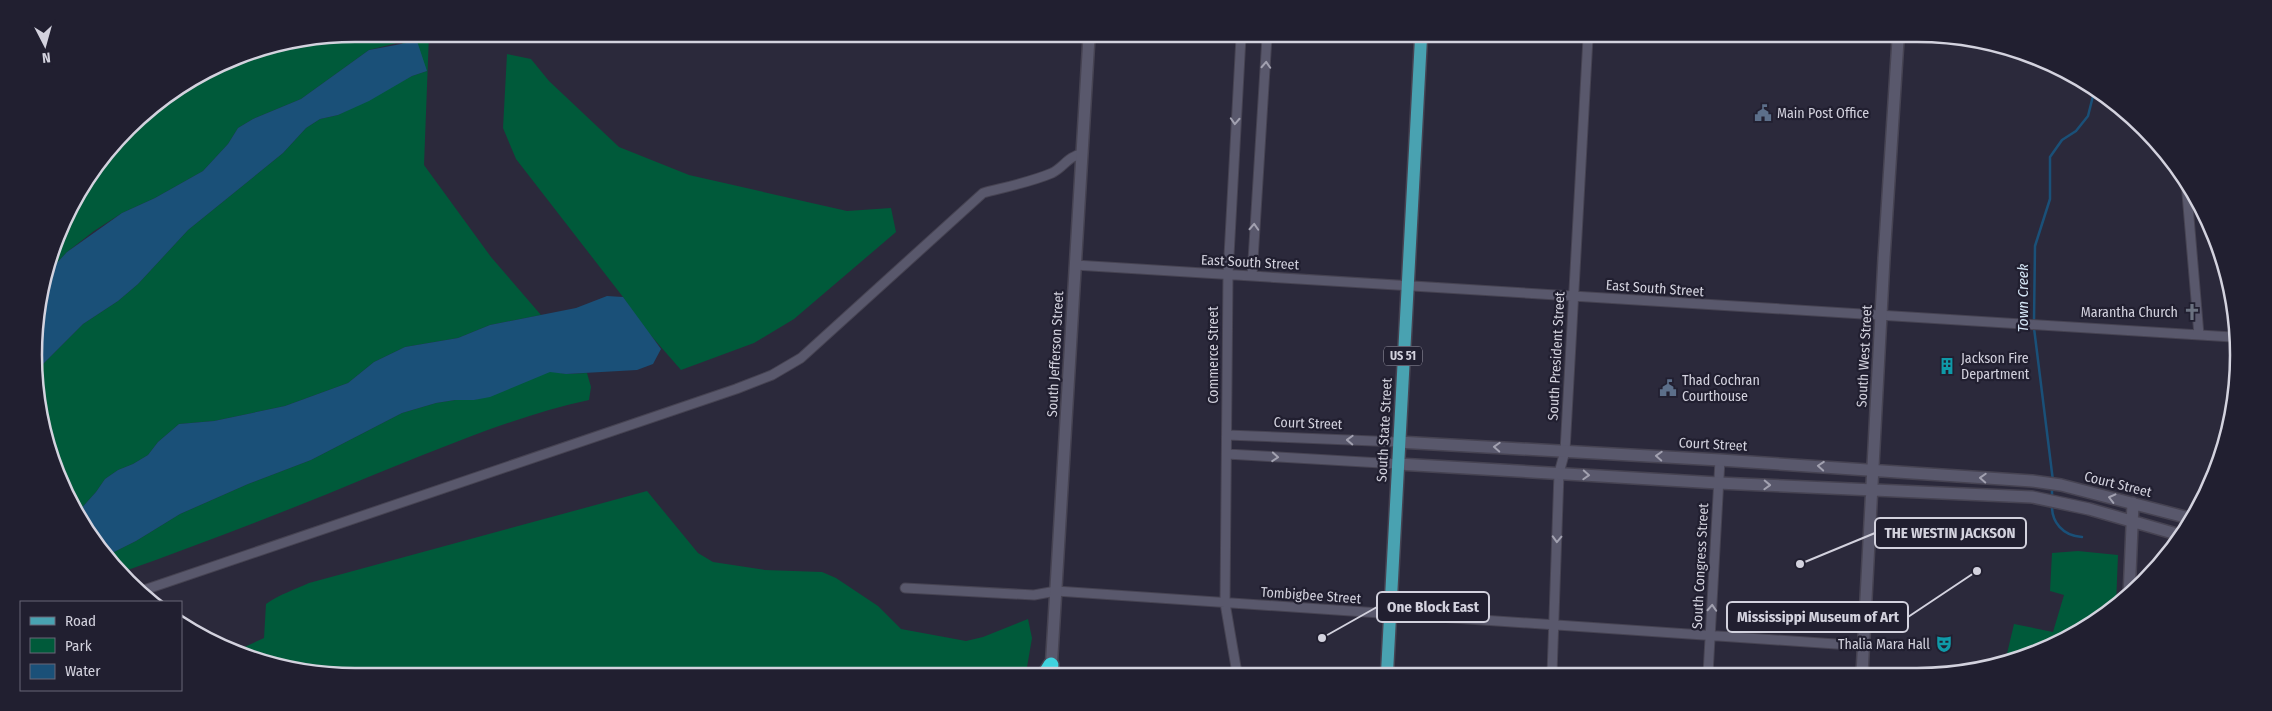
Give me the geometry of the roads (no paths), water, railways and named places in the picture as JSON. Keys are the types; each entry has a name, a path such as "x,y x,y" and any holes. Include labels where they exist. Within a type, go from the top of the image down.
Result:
{"main road":[{"name":"South State Street","path":"1387,668 1406,286 1421,42"}],"street":[{"name":"South Jefferson Street","path":"1049,668 1056,591 1089,42"},
{"name":"Commerce Street","path":"1236,668 1226,603 1228,274 1241,42"},
{"path":"1252,276 1267,42"},
{"name":"South President Street","path":"1552,668 1559,473 1565,451 1588,42"},
{"name":"South West Street","path":"1863,668 1898,42"},
{"path":"147,589 727,392 772,375 801,358 983,193 1019,184 1054,172 1070,158 1082,154"},
{"path":"2187,198 2199,335"},
{"name":"East South Street","path":"1075,265 2229,337"},
{"name":"Court Street","path":"1227,435 1565,451 1874,469 1896,473 2032,481 2092,493 2185,517"},
{"path":"1227,454 1718,483 2032,497 2089,509 2174,533"},
{"name":"South Congress Street","path":"1708,668 1720,460"},
{"path":"2130,585 2133,503"},
{"name":"Tombigbee Street","path":"905,588 1034,595 1056,591 1865,646"}],"water":[{"path":"417,42 427,71 412,76 369,101 338,115 320,119 306,128 283,153 188,230 138,284 118,301 83,324 42,365 45,315 53,274 56,264 67,252 122,213 155,198 203,171 228,144 238,128 253,119 301,99 369,50"},
{"path":"607,296 623,297 661,349 653,364 637,370 566,374 550,372 490,397 436,403 402,413 311,460 248,484 180,514 136,541 112,553 82,508 105,479 118,470 148,455 158,442 179,424 214,421 285,406 348,383 374,362 405,347 458,338 490,325 576,308"}],"waterway":[{"name":"Town Creek","path":"2034,322 2035,246 2050,199 2050,157 2062,140 2076,131 2088,116 2093,97"},
{"name":"Town Creek","path":"2034,328 2053,481"},
{"name":"Town Creek","path":"2052,486 2052,498"},
{"name":"Town Creek","path":"2052,504 2054,517 2060,527 2069,534 2082,537"}],"place":[{"name":"Main Post Office","path":"1763,113"},
{"name":"Marantha Church","path":"2192,312"},
{"name":"Jackson Fire Department","path":"1947,366"},
{"name":"Thad Cochran Courthouse","path":"1668,388"},
{"name":"THE WESTIN JACKSON","path":"1800,564"},
{"name":"Mississippi Museum of Art","path":"1977,571"},
{"name":"One Block East","path":"1322,638"},
{"name":"Thalia Mara Hall","path":"1944,644"}]}
